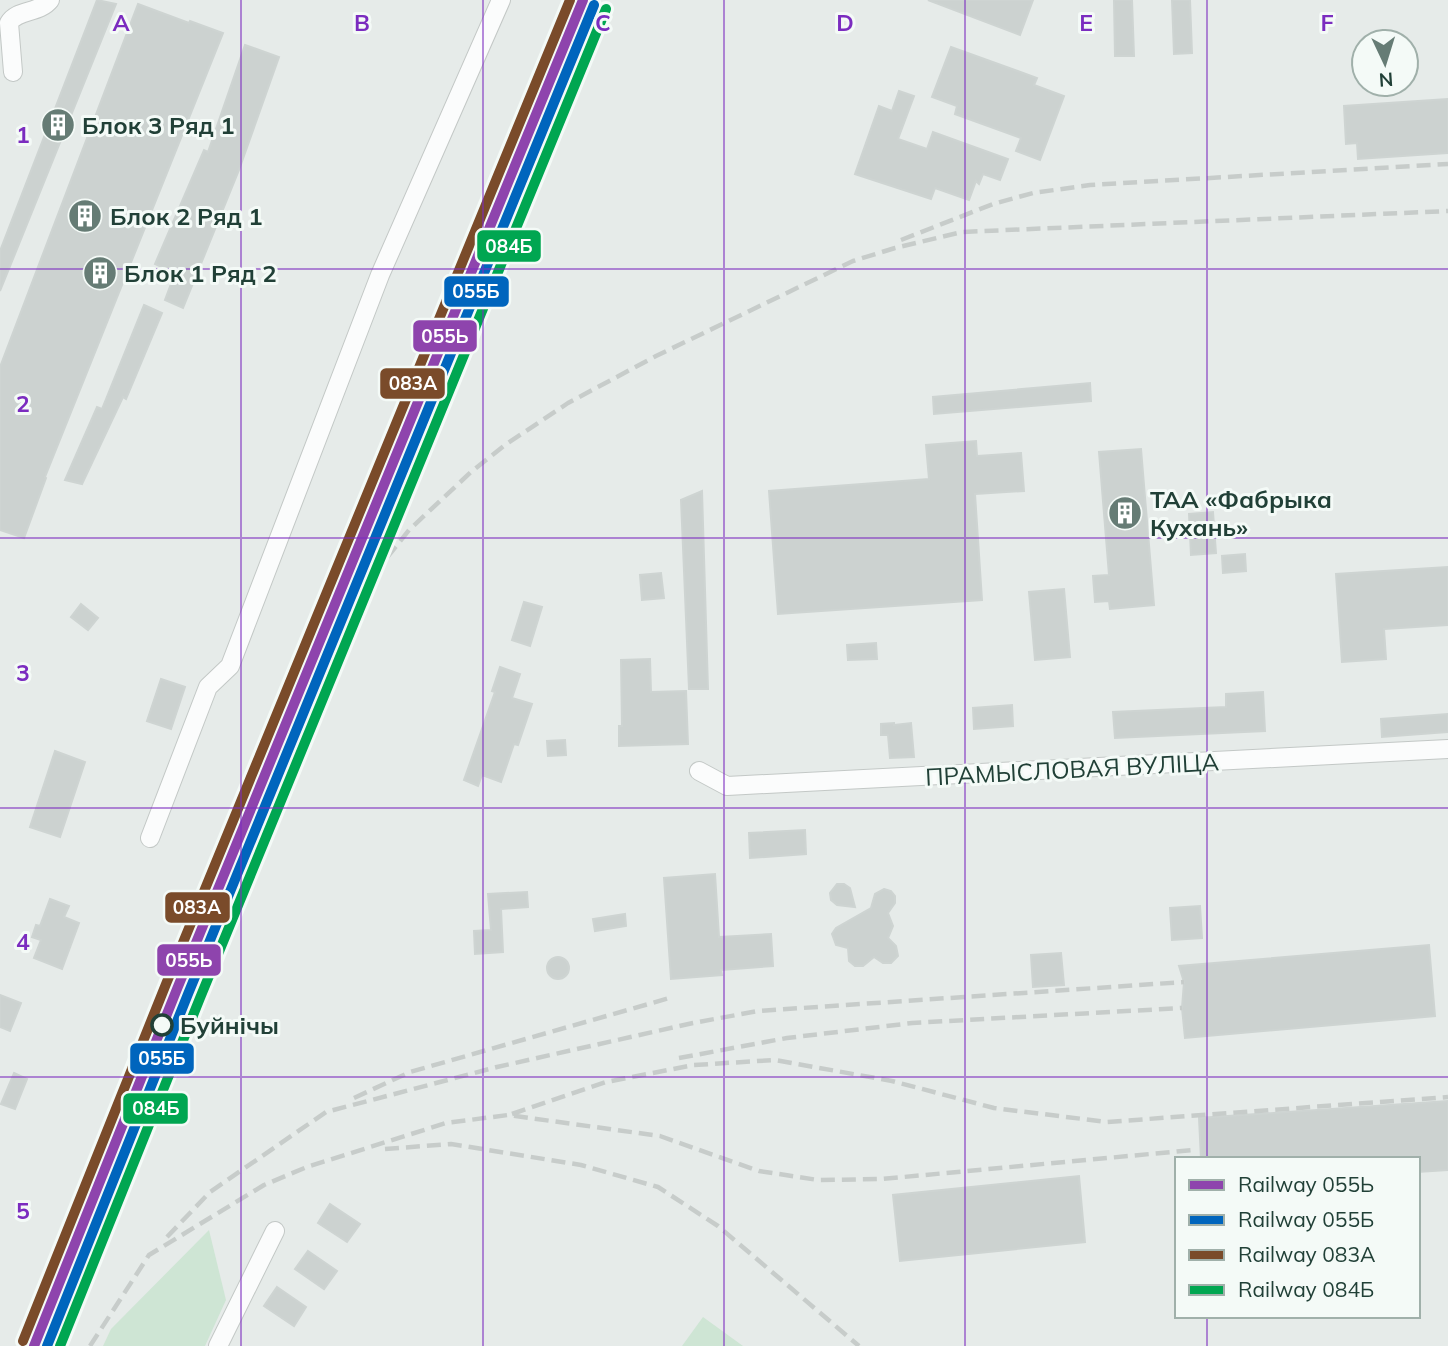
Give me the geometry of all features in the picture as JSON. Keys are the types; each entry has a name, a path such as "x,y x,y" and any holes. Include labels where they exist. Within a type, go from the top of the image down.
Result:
{"street":[{"path":"13,72 9,23 12,18 43,8 50,0"},
{"path":"150,838 208,687 230,666 380,275 501,0"},
{"name":"ПРАМЫСЛОВАЯ ВУЛІЦА","path":"699,771 727,786 1448,749"},
{"path":"218,1346 275,1231"}],"green space":[{"path":"209,1230 226,1300 205,1346 103,1346 111,1329"},
{"path":"703,1317 743,1346 682,1346"}],"building":[{"name":"Блок 3 Ряд 1","path":"97,0 116,4 0,291 0,251"},
{"path":"928,0 1033,0 1020,35"},
{"path":"1114,0 1132,0 1134,56 1115,56"},
{"path":"1172,0 1190,0 1192,53 1174,54"},
{"path":"138,4 223,33 45,477 24,538 0,530 0,367"},
{"path":"245,45 279,57 239,170 183,308 165,300 175,273 155,264 204,150 208,152"},
{"path":"951,47 1037,78 1034,85 1064,96 1040,160 1016,151 1021,138 955,114 957,106 932,97"},
{"path":"899,91 914,96 898,139 927,149 933,132 1008,159 1000,180 983,174 979,184 976,181 969,200 935,188 931,199 855,174 879,106 892,111"},
{"path":"1448,99 1448,153 1358,159 1357,143 1346,144 1344,106"},
{"path":"144,305 162,313 126,399 123,397 82,484 65,480 97,407 102,409"},
{"path":"1090,383 1091,401 934,414 933,397"},
{"path":"976,441 977,456 1021,453 1024,491 975,494 982,600 778,614 769,491 929,479 926,445"},
{"name":"ТАА «Фабрыка Кухань»","path":"1141,449 1154,605 1110,609 1109,601 1095,602 1093,576 1109,575 1099,452"},
{"path":"702,491 708,689 689,689 681,500"},
{"path":"1213,512 1216,553 1191,555 1189,514"},
{"path":"1245,554 1246,571 1223,573 1222,556"},
{"path":"1448,567 1448,625 1384,629 1386,659 1342,662 1336,574"},
{"path":"661,573 664,598 642,600 640,575"},
{"path":"1064,589 1070,657 1035,660 1029,592"},
{"path":"524,602 542,607 530,646 512,640"},
{"path":"81,604 98,618 88,630 71,617"},
{"path":"876,643 877,659 848,660 847,645"},
{"path":"650,659 651,692 686,691 688,744 619,746 619,726 622,726 621,660"},
{"path":"500,667 520,674 512,698 532,704 518,745 514,744 501,782 482,775 478,786 464,780 495,692 492,691"},
{"path":"161,679 185,687 171,729 147,721"},
{"path":"1263,692 1265,731 1115,738 1113,712 1226,707 1226,694"},
{"path":"1012,705 1013,726 974,729 973,708"},
{"path":"1448,714 1448,732 1382,737 1381,719"},
{"path":"911,723 914,757 890,758 888,735 881,735 881,724"},
{"path":"565,740 566,755 548,756 547,741"},
{"path":"55,751 85,762 60,837 30,827"},
{"path":"805,830 806,854 750,858 749,833"},
{"path":"715,874 719,937 771,934 773,966 721,970 722,975 671,979 664,878"},
{"path":"837,884 850,888 855,907 837,905 831,900 830,893"},
{"path":"884,889 895,896 895,903 888,913 893,926 888,938 896,946 898,956 891,963 883,963 874,957 863,966 855,966 849,961 848,948 836,945 832,934 836,928 871,908 875,894"},
{"path":"527,892 528,907 501,909 503,952 475,954 474,931 491,930 488,894"},
{"path":"50,899 69,906 64,917 79,923 62,969 34,958 41,940 32,937 36,925 40,926"},
{"path":"1200,906 1202,938 1172,940 1170,908"},
{"path":"625,914 626,926 595,931 593,919"},
{"path":"1429,945 1435,1016 1185,1038 1182,1008 1184,982 1179,966"},
{"path":"1061,953 1064,985 1033,987 1031,955"},
{"path":"558,957 566,960 569,968 566,976 558,979 550,976 547,968 550,960"},
{"path":"0,995 21,1003 10,1031 0,1027"},
{"path":"14,1073 27,1079 15,1109 1,1104"},
{"path":"1448,1101 1448,1170 1420,1172 1420,1157 1201,1157 1199,1118"},
{"path":"1079,1176 1085,1242 900,1261 893,1195"},
{"path":"330,1204 360,1224 347,1242 318,1223"},
{"path":"308,1251 337,1271 324,1289 295,1269"},
{"path":"277,1287 306,1307 294,1326 264,1306"}],"railway":[{"path":"901,240 993,204 1033,193 1090,185 1448,164"},
{"path":"46,1346 292,739 358,594 409,530 471,472 505,445 568,403 656,356 853,261 895,248 962,232 1448,211"},
{"path":"167,1237 210,1192 326,1112 497,1067 758,1011 1184,982"},
{"path":"354,1098 410,1072 673,997"},
{"path":"679,1058 787,1038 912,1023 1182,1008"},
{"path":"512,1114 606,1082 694,1065 775,1060 892,1081 994,1108 1107,1122 1448,1097"},
{"path":"90,1346 149,1255 264,1185 307,1167 446,1123 508,1115 660,1136 759,1171 818,1180 882,1179 1193,1150"},
{"path":"385,1149 451,1144 581,1165 658,1187 718,1226 859,1346"}],"rail line":[{"name":"083А","path":"23,1341 166,984 570,0"},
{"name":"055Ь","path":"34,1346 177,989 583,0"},
{"name":"055Б","path":"47,1346 188,994 594,5"},
{"name":"084Б","path":"60,1346 606,9"}],"place":[{"name":"Блок 3 Ряд 1","path":"58,125"},
{"name":"Блок 2 Ряд 1","path":"85,216"},
{"name":"Блок 1 Ряд 2","path":"100,273"},
{"name":"ТАА «Фабрыка Кухань»","path":"1125,513"},
{"name":"Буйнічы","path":"162,1025"}]}
